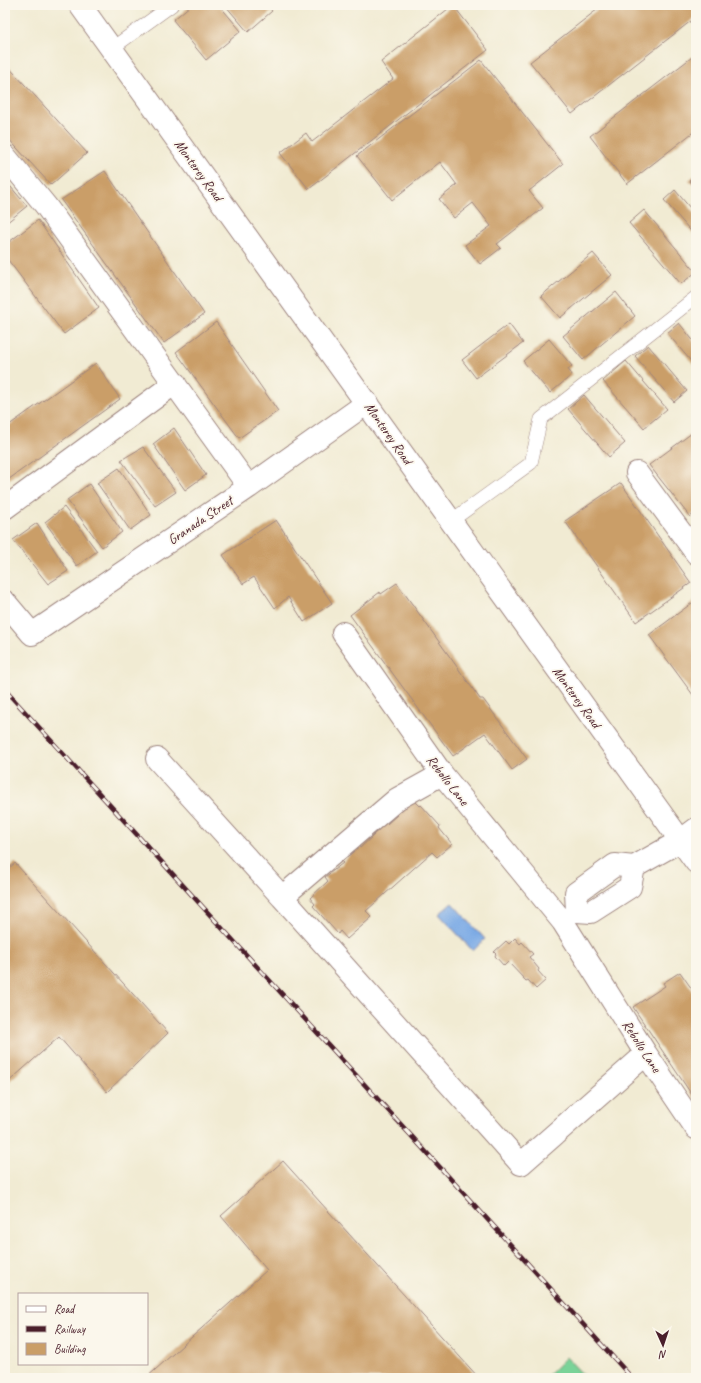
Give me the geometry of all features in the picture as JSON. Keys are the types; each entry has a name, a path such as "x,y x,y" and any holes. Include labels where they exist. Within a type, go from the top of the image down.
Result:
{"street":[{"name":"Monterey Road","path":"80,5 451,521 688,835 696,862"},
{"path":"5,156 46,206 249,487"},
{"path":"5,508 175,383"},
{"name":"Granada Street","path":"5,602 32,634 249,487 367,404"},
{"path":"637,473 696,552"},
{"name":"Rebollo Lane","path":"343,633 442,774 570,916 646,1054 696,1128"},
{"path":"157,759 521,1164 646,1054"},
{"path":"282,898 397,799 442,774"},
{"path":"570,916 576,893 615,865 634,867 688,835"}],"lane":[{"path":"112,49 172,5"},
{"path":"451,521 531,463 541,419 696,297"}],"green space":[{"path":"566,1357 586,1378 545,1378"}],"water":[{"path":"452,903 485,939 473,951 439,914"}],"building":[{"path":"191,5 219,5 241,31 206,60 173,20"},
{"path":"225,5 267,5 272,11 248,32"},
{"path":"453,5 488,50 309,189 280,153 306,133 312,142 393,79 381,62"},
{"path":"603,5 696,5 696,17 572,114 530,62"},
{"path":"696,54 696,130 627,184 590,136"},
{"path":"481,60 563,164 529,191 543,208 497,244 501,248 480,264 465,245 491,226 473,203 454,218 439,199 457,185 440,162 392,200 357,156"},
{"path":"5,63 87,153 51,185 5,135"},
{"path":"105,171 204,314 164,343 61,200"},
{"path":"696,174 696,188 689,180"},
{"path":"5,180 27,206 5,224"},
{"path":"675,190 696,215 696,237 664,200"},
{"path":"644,210 696,272 681,284 629,223"},
{"path":"38,220 99,308 64,334 5,256 5,245"},
{"path":"593,253 612,275 560,318 541,296"},
{"path":"616,292 635,316 583,360 563,336"},
{"path":"216,322 278,411 239,438 176,352"},
{"path":"679,323 696,344 696,367 667,333"},
{"path":"509,324 523,343 476,378 462,360"},
{"path":"549,339 572,366 568,369 572,375 550,393 523,361"},
{"path":"648,345 687,391 674,402 635,356"},
{"path":"626,361 667,409 644,428 603,381"},
{"path":"96,363 120,399 5,482 5,428"},
{"path":"584,395 625,443 609,457 568,409"},
{"path":"174,428 206,475 185,490 153,444"},
{"path":"696,430 696,512 690,517 649,465"},
{"path":"143,447 176,492 155,506 121,460"},
{"path":"119,468 151,515 130,530 97,483"},
{"path":"621,483 691,583 636,622 565,521"},
{"path":"89,484 122,532 102,547 67,500"},
{"path":"64,507 97,551 77,566 45,522"},
{"path":"276,520 332,603 304,622 288,597 275,608 254,577 243,584 223,555"},
{"path":"37,523 68,571 48,584 13,540"},
{"path":"397,583 480,699 483,699 527,759 512,770 485,733 453,756 350,615 380,592 381,594"},
{"path":"696,600 696,699 649,635"},
{"path":"412,798 420,806 421,805 440,826 439,828 452,844 437,857 432,852 366,911 372,917 347,939 340,931 338,934 313,906 315,904 310,898 328,881 325,877 343,863 342,862 359,846 360,848 374,835 373,834 386,823 387,824"},
{"path":"15,863 168,1033 107,1092 59,1037 5,1085 5,872"},
{"path":"515,938 520,944 522,942 533,954 529,957 546,980 536,989 508,962 504,966 495,956 496,954 494,952 506,941 509,944"},
{"path":"680,972 696,995 696,1101 633,1007 665,986 663,983"},
{"path":"283,1161 479,1378 146,1378 267,1270 221,1216"}],"railway":[{"path":"5,690 632,1378"}]}
